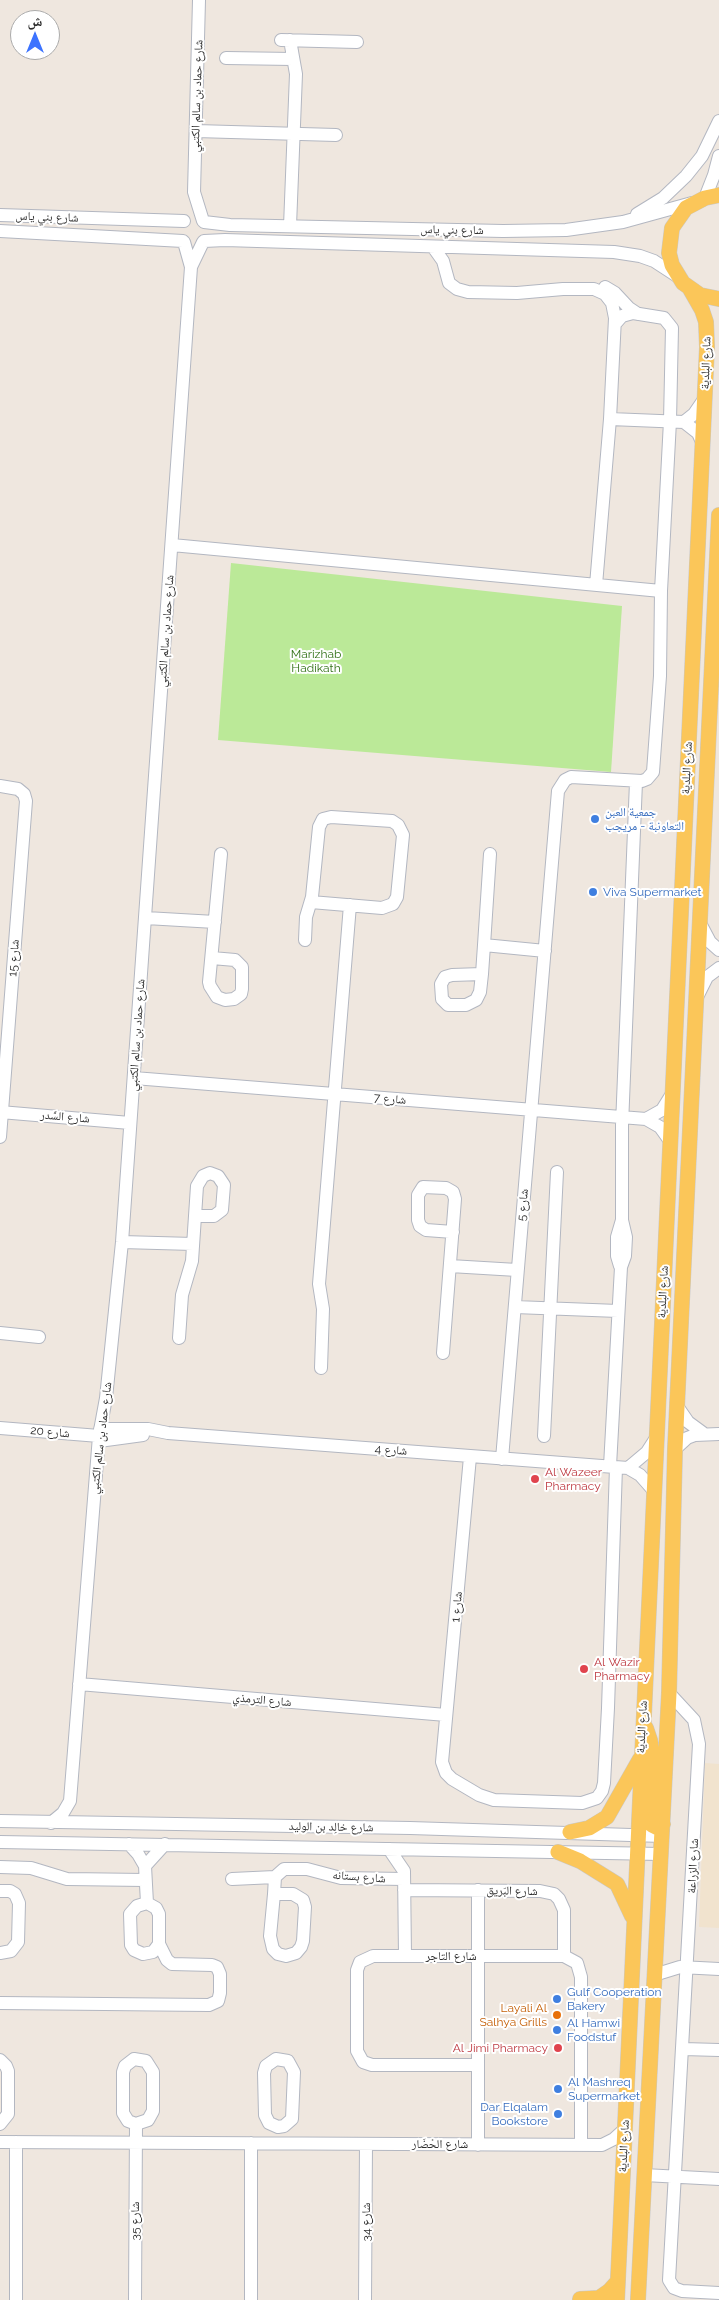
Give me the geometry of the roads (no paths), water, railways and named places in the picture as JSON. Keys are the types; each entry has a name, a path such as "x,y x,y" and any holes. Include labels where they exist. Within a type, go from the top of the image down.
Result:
{"main road":[{"path":"707,198 678,218 669,240 669,253 677,276 690,289 700,295 719,299"},
{"name":"شارع البلدية","path":"617,2300 708,334 706,322 697,299 690,289"},
{"name":"شارع البلدية","path":"638,2300 669,1693 675,1449 719,515"},
{"path":"643,1723 652,1749 651,1821 652,1825 662,1830"},
{"path":"570,1832 589,1828 607,1817 641,1758"},
{"path":"558,1852 580,1861 617,1884 635,1922"},
{"path":"580,2299 599,2298 605,2295 618,2281"}],"street":[{"name":"شارع حماد بن سالم الكتبي","path":"184,221 194,192 200,0"},
{"path":"290,226 296,74 293,59 285,40 357,42"},
{"path":"226,58 293,59"},
{"path":"623,222 663,198 686,176 702,156 719,121"},
{"path":"196,131 336,134"},
{"path":"707,198 719,156"},
{"name":"شارع حماد بن سالم الكتبي","path":"194,192 204,222"},
{"name":"شارع بني ياس","path":"204,222 230,225 503,231 566,230 623,222 707,198"},
{"name":"شارع بني ياس","path":"0,215 184,221"},
{"path":"194,217 204,222 208,232 203,242 191,246 183,242 179,229 184,221 194,217"},
{"name":"شارع بني ياس","path":"0,231 183,242"},
{"name":"شارع حماد بن سالم الكتبي","path":"183,242 191,268"},
{"name":"شارع حماد بن سالم الكتبي","path":"70,1801 100,1435 106,1398 122,1242 191,268 203,242"},
{"name":"شارع بني ياس","path":"203,242 626,253 654,261 677,276"},
{"path":"433,247 441,256 447,279 452,286 468,292 517,293 576,288 594,289 608,297 614,308 615,324 610,419 596,585"},
{"path":"445,266 450,256 458,248"},
{"path":"576,288 587,284 605,287 615,293 629,308 638,314"},
{"path":"615,324 627,314 638,314 664,318 672,328 660,676 653,772 647,780 636,782 622,1118 622,1220 626,1237 625,1256 620,1267 618,1311 618,1467"},
{"path":"684,422 694,414 705,398"},
{"path":"610,419 684,422 698,433 703,444"},
{"path":"172,545 662,591"},
{"name":"شارع 5","path":"502,1459 558,791 565,780 578,777 636,782"},
{"name":"شارع 15","path":"0,1137 26,801 21,791 6,786"},
{"path":"305,940 306,918 311,902 319,827 323,819 331,817 395,823 401,827 403,836 396,901 386,908 311,902"},
{"path":"212,958 221,854"},
{"path":"482,974 490,854"},
{"path":"321,1368 323,1309 319,1284 350,905"},
{"path":"146,918 215,922"},
{"path":"700,923 710,942 719,950"},
{"path":"484,946 545,950"},
{"path":"696,999 707,978 719,968"},
{"name":"شارع 7","path":"134,1078 646,1119"},
{"path":"646,1119 662,1110 672,1094"},
{"name":"شارع السَّدر","path":"1,1112 130,1123"},
{"path":"646,1119 660,1127 670,1141"},
{"path":"544,1436 557,1172"},
{"path":"179,1338 182,1296 191,1268 195,1216"},
{"path":"443,1353 453,1232"},
{"path":"122,1242 193,1244"},
{"path":"450,1266 517,1270"},
{"path":"515,1307 618,1311"},
{"path":"0,1334 39,1337"},
{"path":"677,1406 688,1422 703,1433"},
{"name":"شارع 20","path":"0,1428 100,1435"},
{"name":"شارع 4","path":"100,1435 155,1432 618,1467"},
{"path":"675,1449 687,1438 703,1433 719,1434"},
{"path":"618,1467 647,1452 656,1438"},
{"name":"شارع 1","path":"470,1456 454,1650 442,1758 444,1770 452,1779 479,1795 494,1800 582,1803 596,1798 602,1791 608,1708 618,1467"},
{"path":"618,1467 645,1480 654,1491"},
{"name":"شارع الترمذي","path":"79,1684 446,1715"},
{"name":"شارع الزراعة","path":"669,1693 694,1720 699,1744 669,2280 674,2288 682,2291 719,2293"},
{"path":"51,1823 63,1814 70,1801"},
{"path":"70,1801 76,1813 86,1823"},
{"name":"شارع خالِد بن الوليد","path":"0,1821 570,1832 638,1835 662,1830"},
{"name":"شارع خالِد بن الوليد","path":"0,1842 661,1854"},
{"path":"128,1844 138,1854 144,1866 147,1903"},
{"path":"144,1866 165,1844"},
{"path":"389,1849 404,1880 405,1956"},
{"path":"404,1880 421,1850"},
{"path":"0,1866 31,1868 67,1879 145,1880"},
{"name":"شارع بستانه","path":"232,1879 275,1877 284,1869 302,1869 341,1878 404,1880"},
{"path":"274,1894 293,1894 303,1900 303,1941 296,1953 286,1956 278,1954 273,1949 270,1936 275,1877"},
{"name":"شارع البَريق","path":"404,1880 478,1890 540,1891 554,1894 559,1899 564,1910 564,1956"},
{"path":"478,1890 478,2145"},
{"path":"0,1891 10,1891 17,1897 19,1903 18,1942 11,1950 0,1953"},
{"path":"0,2003 210,2005 218,2002 220,1996 220,1974 217,1967 212,1965 172,1964 167,1960 159,1944 159,1914 156,1908 147,1903 136,1906 130,1914 131,1945 134,1950 143,1954 153,1952 159,1944"},
{"path":"564,1956 577,1963 580,1971 581,2145"},
{"name":"شارع التاجر","path":"477,2065 372,2065 360,2059 357,2051 358,1965 368,1957 564,1956"},
{"path":"654,1975 671,1968 688,1966 719,1968"},
{"path":"683,2049 719,2050"},
{"path":"282,2058 288,2061 294,2072 294,2114 289,2123 278,2127 270,2123 265,2115 264,2073 270,2062 282,2058"},
{"path":"141,2059 146,2061 153,2072 153,2111 148,2120 136,2124 128,2121 123,2113 123,2072 129,2062 141,2059"},
{"path":"0,2060 8,2071 6,2119 0,2124"},
{"name":"شارع 35","path":"134,2300 136,2124"},
{"path":"278,2127 278,2144"},
{"path":"602,2145 614,2139 625,2129"},
{"name":"شارع الحْضَار","path":"0,2142 602,2145"},
{"path":"16,2142 16,2300"},
{"path":"251,2143 251,2300"},
{"name":"شارع 34","path":"365,2300 366,2144"},
{"path":"602,2145 617,2154 623,2164"},
{"path":"644,2175 719,2179"}],"place":[{"name":"جمعية العبن التعاونبة - مريجب","path":"595,819"},
{"name":"Viva Supermarket","path":"593,892"},
{"name":"Al Wazeer Pharmacy","path":"535,1479"},
{"name":"Al Wazir Pharmacy","path":"584,1669"},
{"name":"Gulf Cooperation Bakery","path":"557,1999"},
{"name":"Layali Al Salhya Grills","path":"557,2015"},
{"name":"Al Hamwi Foodstuf","path":"557,2030"},
{"name":"Al Jimi Pharmacy","path":"558,2048"},
{"name":"Al Mashreq Supermarket","path":"558,2089"},
{"name":"Dar Elqalam Bookstore","path":"558,2114"}],"park label":[{"name":"Marizhab Hadikath","path":"316,661"}]}
